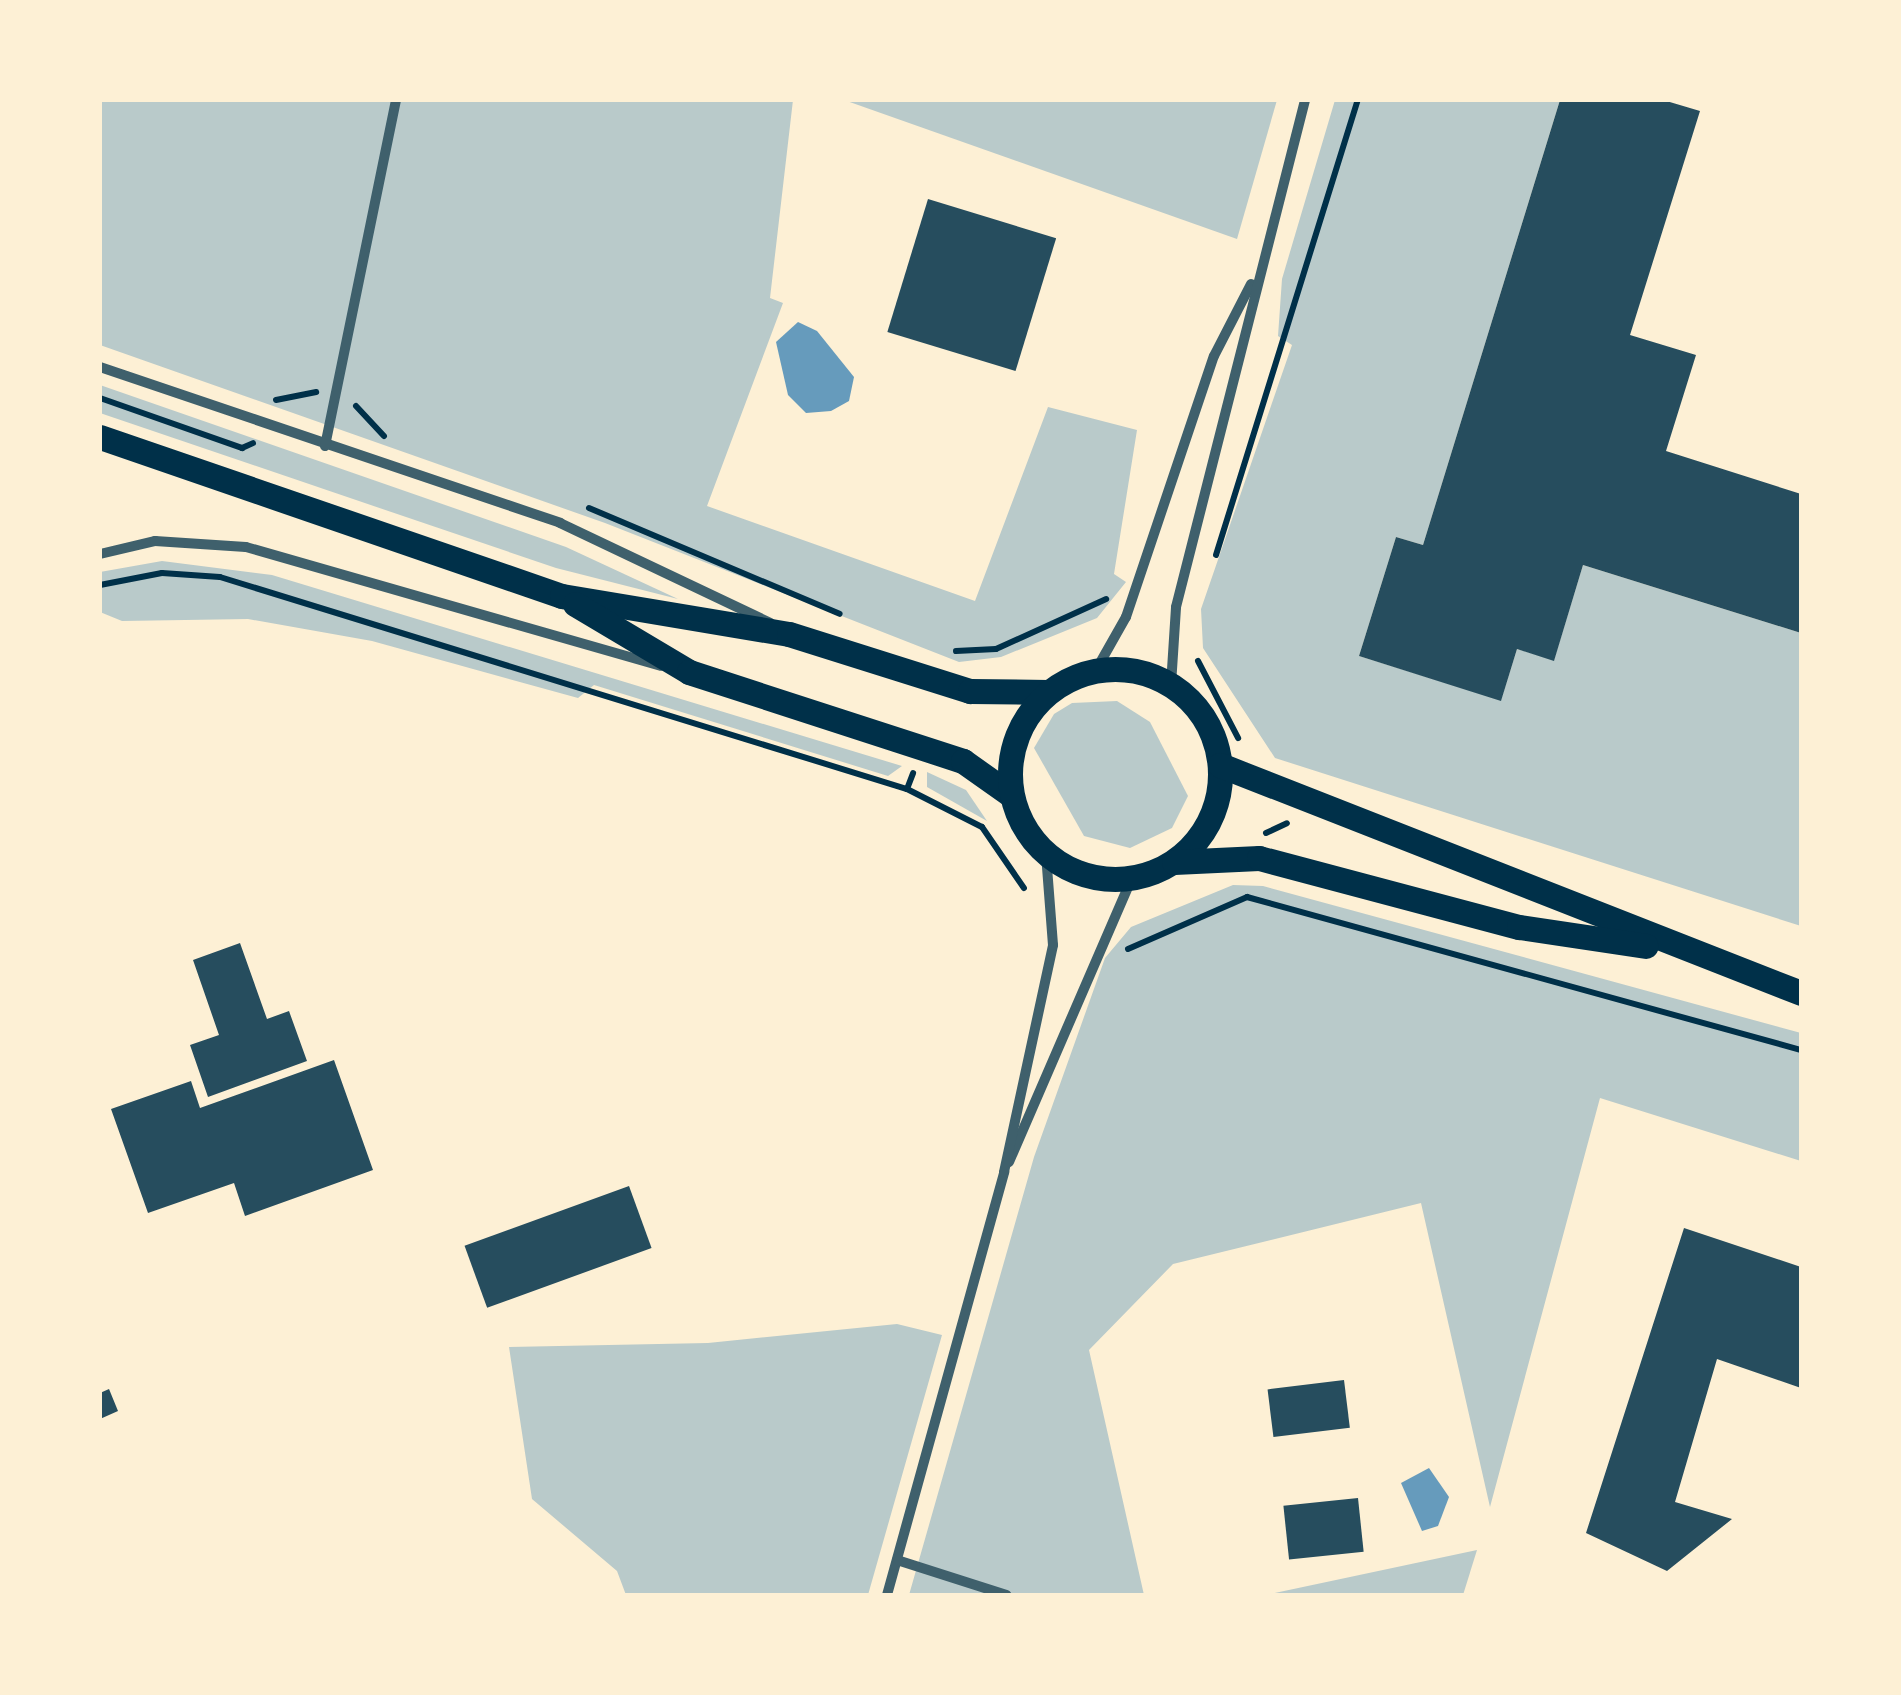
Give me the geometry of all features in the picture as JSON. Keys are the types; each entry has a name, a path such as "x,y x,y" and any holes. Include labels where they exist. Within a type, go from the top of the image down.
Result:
{"main road":[{"path":"100,437 562,596 789,634 970,691 1048,692 1096,670 1135,670 1172,685 1196,706 1220,766 1210,820 1174,862"},
{"path":"562,596 688,672 964,761 1012,795 1046,854 1086,876 1132,878 1174,862 1258,858 1519,926 1676,951"},
{"path":"1012,795 1016,738 1048,692"},
{"path":"1220,766 1535,884 1676,951 1801,993"}],"street":[{"path":"325,446 338,400 396,100"},
{"path":"1172,685 1176,607 1243,362 1256,275 1304,100"},
{"path":"1096,670 1142,574 1214,356 1256,275"},
{"path":"100,367 560,524 696,580 789,634"},
{"path":"100,554 155,541 246,546 688,672"},
{"path":"887,1595 1004,1172 1054,945 1046,854"},
{"path":"1004,1172 1132,878"},
{"path":"897,1560 1007,1595"}],"path":[{"path":"1213,562 1358,100"},
{"path":"100,398 242,448 253,445 271,400 315,392 361,408 396,442"},
{"path":"579,504 850,617"},
{"path":"942,647 981,652 1097,609 1124,567 1142,574"},
{"path":"100,584 162,572 220,577 908,789 982,827 1033,908"},
{"path":"1176,607 1192,612 1201,672 1252,754"},
{"path":"970,691 981,652"},
{"path":"908,789 921,747"},
{"path":"1118,963 1142,938 1247,897 1801,1050"}],"shaded area":[{"path":"100,100 793,100 770,298 783,303 707,506 975,601 1048,407 1137,430 1114,574 1126,582 1097,618 1001,657 959,662 605,523 100,345"},
{"path":"844,100 1277,100 1237,239"},
{"path":"1335,100 1560,100 1423,545 1396,537 1359,656 1501,700 1517,649 1554,660 1583,565 1801,633 1801,926 1275,758 1203,648 1201,609 1292,345 1278,336 1282,279"},
{"path":"100,385 566,547 678,599 556,568 100,413"},
{"path":"162,561 272,575 902,766 888,776 594,685 578,698 372,641 248,619 122,621 100,612 100,572"},
{"path":"1117,701 1150,722 1188,796 1172,828 1130,848 1084,836 1034,748 1054,714 1072,703"},
{"path":"927,772 966,790 987,821 927,787"},
{"path":"1233,885 1263,886 1801,1033 1801,1161 1600,1098 1490,1507 1421,1203 1173,1264 1089,1350 1144,1595 909,1595 1034,1157 1105,958 1131,927"},
{"path":"897,1324 942,1335 868,1595 626,1595 617,1571 532,1499 509,1347 708,1343"},
{"path":"1477,1550 1463,1595 1265,1595"}],"water":[{"path":"798,322 817,331 854,377 849,401 831,411 806,413 788,395 776,342"},
{"path":"1429,1468 1449,1497 1438,1526 1422,1531 1401,1483"}],"building":[{"path":"1560,100 1663,100 1700,111 1630,335 1696,355 1666,451 1801,494 1801,633 1583,565 1554,661 1517,649 1501,701 1359,656 1396,537 1423,545"},
{"path":"928,199 1056,238 1016,371 887,332"},
{"path":"240,943 267,1019 289,1011 307,1061 208,1097 190,1045 219,1035 193,960"},
{"path":"334,1060 373,1170 245,1216 234,1183 148,1213 111,1109 191,1081 200,1108"},
{"path":"629,1186 652,1248 487,1308 465,1246"},
{"path":"1684,1228 1801,1267 1801,1388 1717,1359 1675,1502 1732,1519 1667,1571 1586,1533"},
{"path":"1344,1380 1350,1428 1273,1437 1268,1389"},
{"path":"109,1389 118,1411 100,1419 100,1393"},
{"path":"1358,1498 1364,1552 1289,1560 1283,1506"}]}
